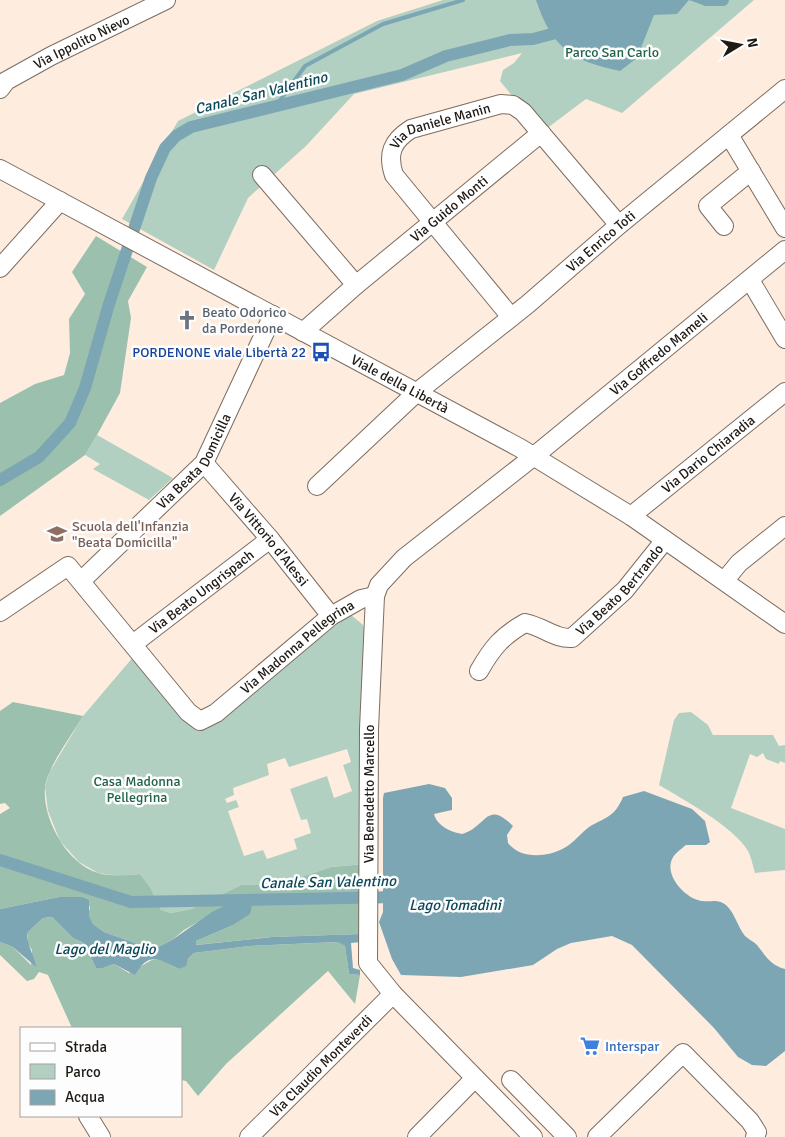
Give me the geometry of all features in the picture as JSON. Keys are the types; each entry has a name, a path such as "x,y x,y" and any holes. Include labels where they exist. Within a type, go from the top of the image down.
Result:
{"street":[{"name":"Via Ippolito Nievo","path":"0,88 6,81 51,56 166,0"},
{"name":"Via Enrico Toti","path":"318,486 416,393 511,317 785,89"},
{"name":"Via Daniele Manin","path":"511,317 394,175 390,163 392,148 400,136 411,129 501,104 518,108 619,226"},
{"name":"Via Guido Monti","path":"304,332 356,285 541,133"},
{"path":"729,135 785,228"},
{"name":"Viale della Libertà","path":"0,169 533,457 631,516 725,580 785,624"},
{"path":"724,226 708,206 751,171"},
{"path":"262,175 356,285"},
{"path":"0,268 60,201"},
{"name":"Via Goffredo Mameli","path":"533,457 785,250"},
{"path":"750,280 785,339"},
{"name":"Via Beata Domicilla","path":"81,581 204,463 273,315"},
{"name":"Via Dario Chiaradia","path":"631,516 785,392"},
{"path":"375,596 379,585 404,558 533,457"},
{"name":"Via Vittorio d'Alessi","path":"204,463 270,539 331,616"},
{"path":"725,580 739,563 785,526"},
{"name":"Via Beato Ungrispach","path":"133,644 270,539"},
{"name":"Via Beato Bertrando","path":"479,671 488,655 505,634 525,623 540,626 561,639 572,638 625,590 665,540"},
{"name":"Via Madonna Pellegrina","path":"0,612 68,566 188,712 200,721 216,713 331,616 361,598 375,596"},
{"name":"Via Benedetto Marcello","path":"375,596 369,729 368,963 393,994 533,1137"},
{"name":"Via Claudio Monteverdi","path":"249,1137 393,994"},
{"path":"597,1137 683,1053 750,1121 758,1132 755,1137"},
{"path":"417,1137 475,1078"},
{"path":"511,1080 567,1137"},
{"path":"89,1117 101,1137"}],"green space":[{"name":"Parco San Carlo","path":"443,0 754,0 622,113 586,99 546,129 517,95 514,98 500,81 503,70 514,63 522,53 354,94 306,146 248,198 214,270 122,219 178,121 377,21"},
{"path":"96,236 147,267 128,301 131,318 120,393 85,455 0,516 0,403 35,384 64,375 70,353 69,319 85,294 72,272"},
{"path":"97,435 173,478 149,500 93,469 100,464 85,455"},
{"name":"Casa Madonna Pellegrina","path":"350,614 363,625 366,635 364,864 331,867 298,878 266,884 241,885 191,909 171,913 161,910 150,887 140,874 118,876 98,873 79,862 60,841 48,811 45,787 49,773 83,716 134,656 200,727 209,727","holes":["347,749 351,762 343,765 352,791 334,798 327,776 290,789 301,820 307,819 311,833 294,839 297,849 267,859 263,850 244,856 228,811 239,807 236,800 227,803 225,799 234,795 233,788 269,775 267,764 285,758 289,767"]},
{"path":"13,702 83,716 51,770 45,787 45,800 52,826 59,839 76,860 87,868 109,875 140,874 150,887 161,910 171,913 191,909 241,885 266,884 298,878 331,867 364,864 361,934 272,937 195,945 196,941 231,926 252,906 243,902 230,903 184,930 172,940 160,946 149,948 104,932 93,924 88,916 90,907 82,897 59,897 0,909 0,814 10,808 5,803 0,804 0,711"},
{"path":"691,712 708,725 713,735 773,735 779,746 785,745 785,763 780,761 779,764 766,759 763,753 757,757 750,754 731,808 785,829 785,870 755,873 748,851 731,832 707,814 659,785 674,720 679,713"},
{"path":"52,917 73,938 84,943 96,968 103,968 114,964 129,973 153,960 162,961 179,969 194,953 249,946 339,942 345,946 349,974 360,975 355,1004 328,971 226,1064 198,1096 186,1081 182,1080 182,1027 72,1027 48,975 39,972 34,979 27,981 0,955 0,942 13,947 31,965 32,950 28,944 28,932 43,918"}],"water":[{"path":"536,0 689,0 677,14 654,15 637,58 620,71 589,62 566,50 549,30"},
{"path":"689,0 710,0 717,4 706,6"},
{"name":"Lago Tomadini","path":"429,784 445,788 452,798 452,810 434,814 438,822 445,828 462,834 470,831 487,817 497,815 513,826 507,835 508,843 521,853 529,855 546,854 562,849 572,843 589,827 613,813 623,797 644,791 692,809 705,821 710,842 706,845 686,845 679,850 673,857 670,868 674,880 682,890 693,898 702,901 716,901 727,906 745,936 757,945 772,963 785,969 785,1051 766,1066 752,1065 738,1057 714,1028 632,945 612,936 571,943 557,949 533,965 461,977 401,975 392,959 379,922 383,912 383,798 384,793"},
{"name":"Lago del Maglio","path":"59,897 82,897 89,900 89,916 93,924 104,932 149,948 160,946 172,940 212,912 230,903 243,902 252,906 250,914 231,926 196,941 196,945 272,937 361,934 361,942 351,943 353,968 360,970 360,975 349,974 345,946 338,942 249,946 194,953 188,959 186,966 179,969 154,959 140,967 135,975 114,964 103,968 96,968 84,943 73,938 52,917 43,918 28,932 28,941 36,967 13,947 0,942 0,909"}],"waterway":[{"path":"275,107 305,66 383,24 463,0"},
{"name":"Canale San Valentino","path":"706,0 723,0"},
{"name":"Canale San Valentino","path":"0,480 39,457 70,423 85,388 109,304 151,178 165,148 176,136 191,127 402,75 446,56 510,40 533,39 567,30"},
{"name":"Canale San Valentino","path":"0,860 131,902 398,897"}],"place":[{"name":"Beato Odorico da Pordenone","path":"187,320"},
{"name":"PORDENONE viale Libertà 22","path":"321,352"},
{"name":"Scuola dell'Infanzia \"Beata Domicilla\"","path":"57,534"},
{"name":"Interspar","path":"590,1046"}]}
